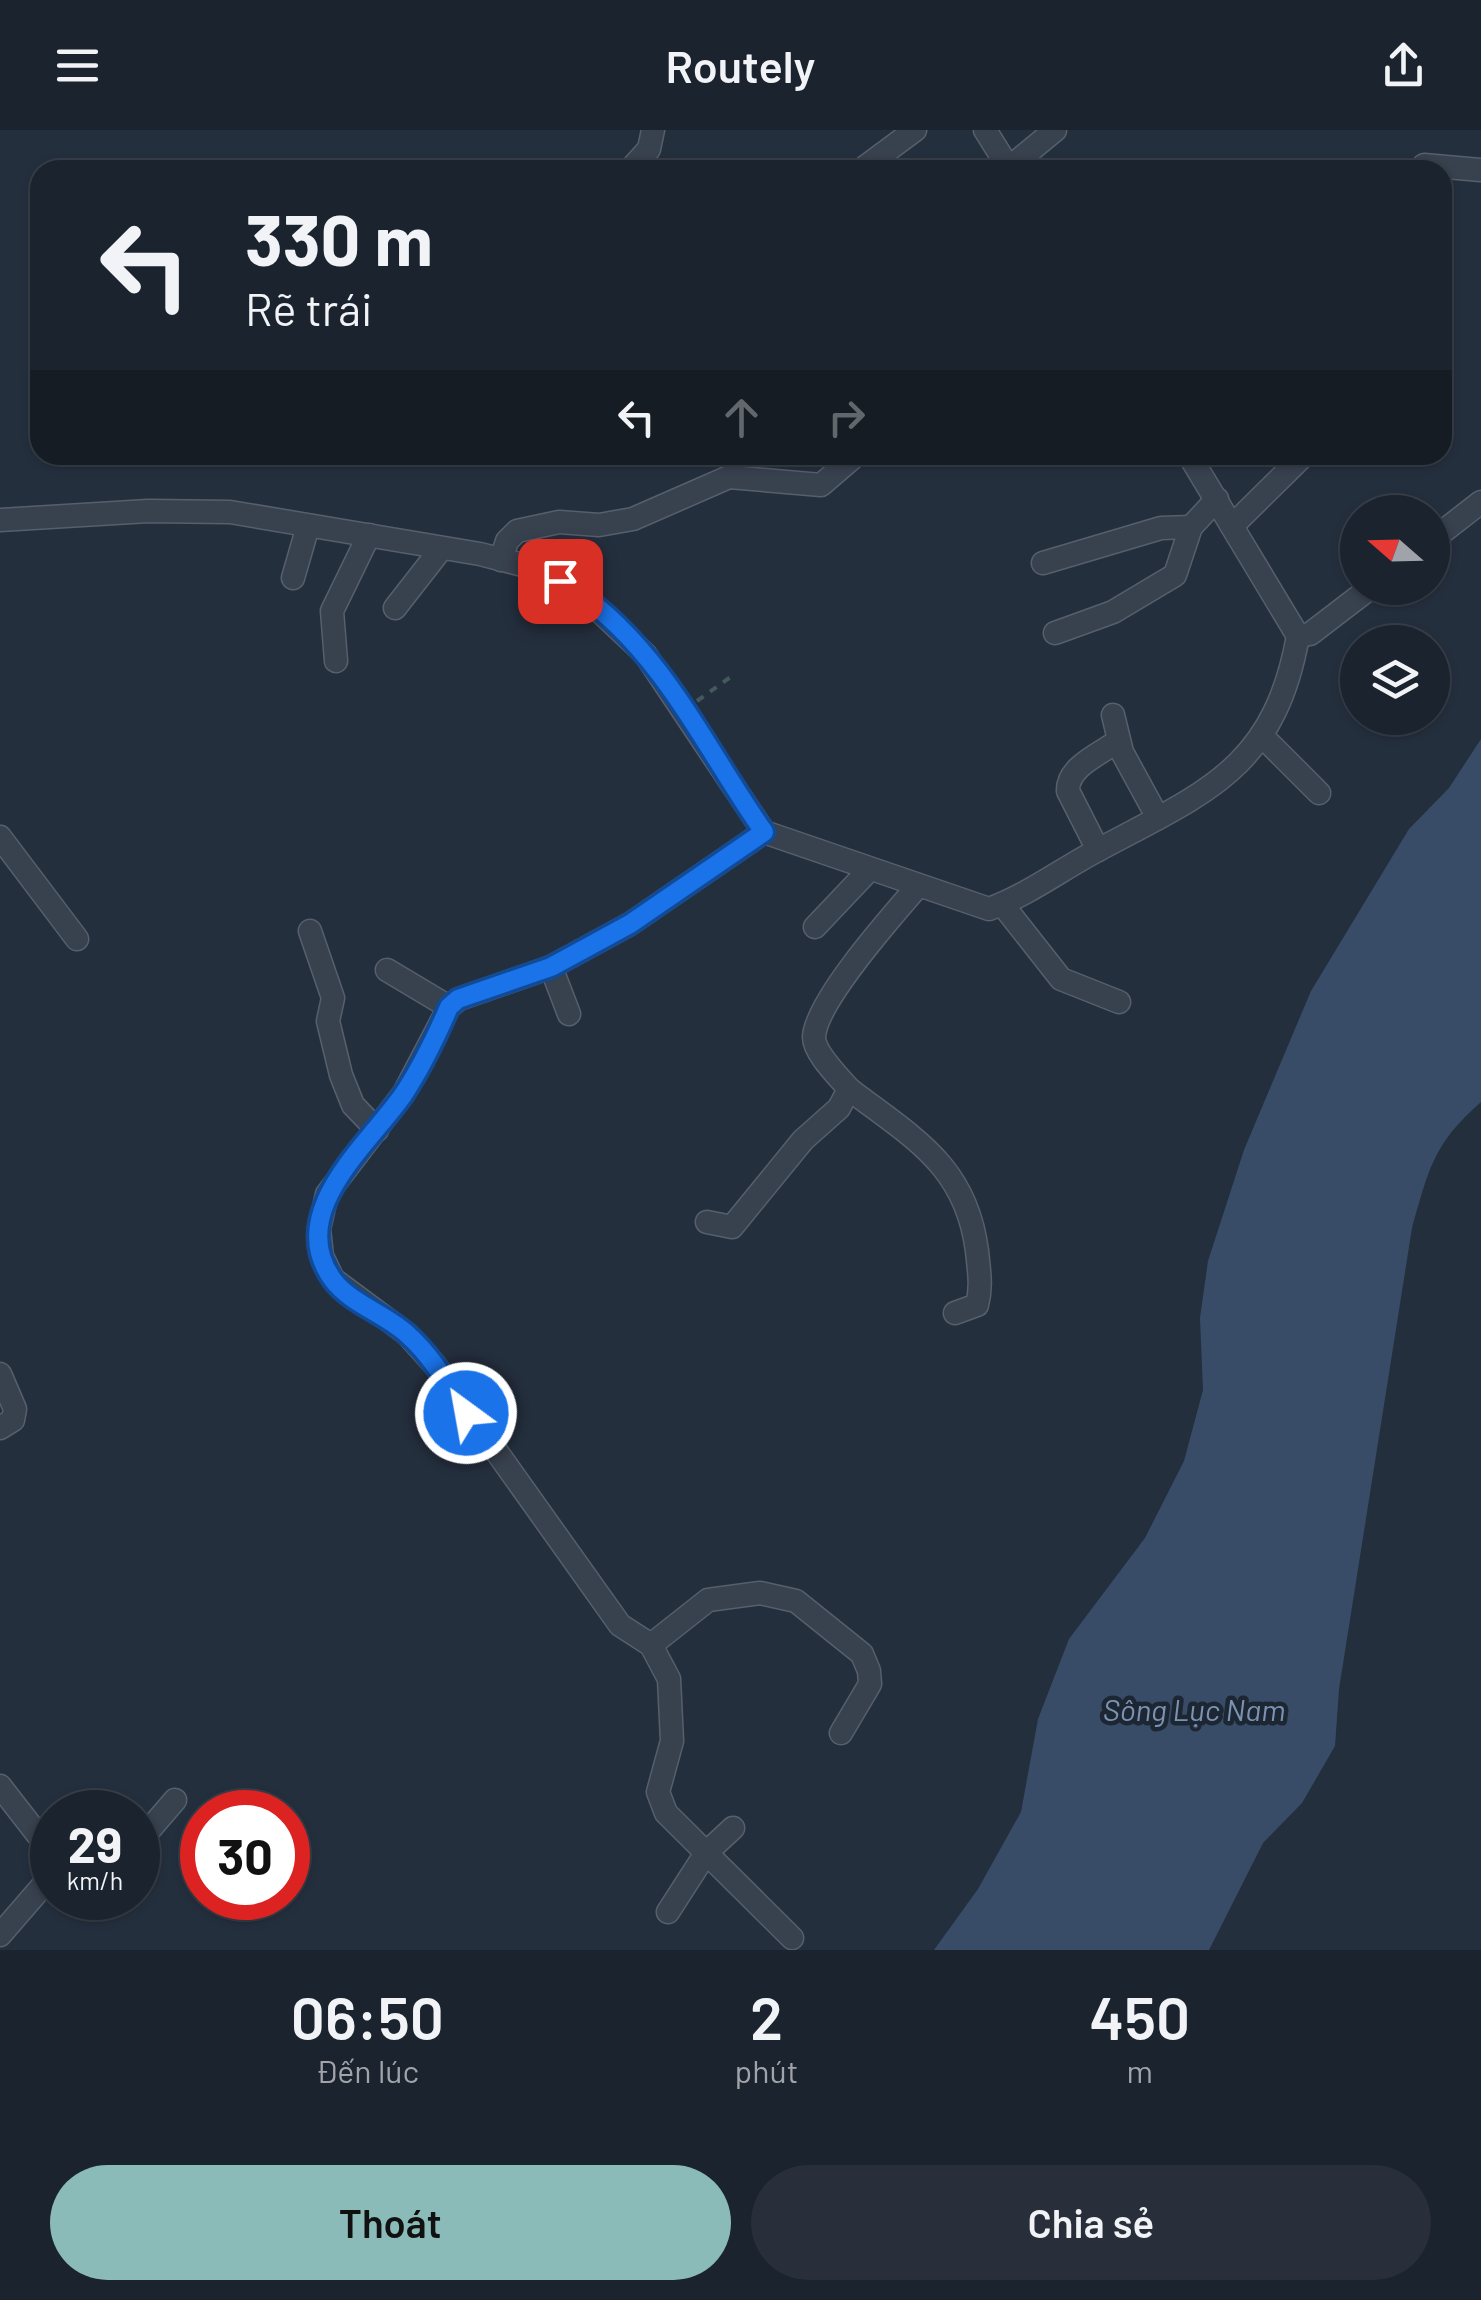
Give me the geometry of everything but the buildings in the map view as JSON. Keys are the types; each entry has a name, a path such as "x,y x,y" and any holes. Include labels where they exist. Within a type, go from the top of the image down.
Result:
{"street":[{"path":"639,160 649,149 653,130"},
{"path":"874,160 915,130"},
{"path":"985,130 1003,160"},
{"path":"1020,160 1055,130"},
{"path":"1452,167 1481,170"},
{"path":"501,560 507,541 517,531 537,524 599,525 632,520 729,478 820,484 844,465"},
{"path":"0,520 148,511 230,512 542,570 580,592 645,654 764,832 989,909 1158,818 1236,769 1263,737 1278,705 1298,636 1196,465"},
{"path":"1232,526 1294,465"},
{"path":"1055,633 1113,612 1175,575 1191,527 1218,499"},
{"path":"1450,526 1481,502"},
{"path":"1043,563 1174,525 1191,527"},
{"path":"292,578 308,526"},
{"path":"336,661 332,611 369,536"},
{"path":"396,608 441,549"},
{"path":"1298,636 1310,634 1348,605"},
{"path":"1113,715 1118,741 1158,818"},
{"path":"1263,737 1319,793"},
{"path":"1098,850 1068,791 1068,782 1072,773 1118,741"},
{"path":"764,832 630,924 551,967 476,991 449,1007 404,1093 327,1194 322,1213 322,1256 332,1279 407,1334 435,1364 620,1624 652,1646 669,1679 672,1741 658,1792 666,1812 792,1938"},
{"path":"0,837 77,940"},
{"path":"816,927 870,869"},
{"path":"916,887 842,982 816,1028 814,1039 848,1088 921,1144 961,1188 974,1226 982,1287 977,1304 955,1313"},
{"path":"1002,904 1061,979 1118,1002"},
{"path":"310,931 333,998 328,1021 341,1076 353,1106 376,1130"},
{"path":"551,967 569,1014"},
{"path":"386,970 449,1007"},
{"path":"707,1222 732,1227 803,1140 840,1108 848,1088"},
{"path":"0,1374 15,1408 13,1420 0,1428"},
{"path":"652,1646 708,1600 760,1593 796,1601 862,1654 869,1671 870,1684 840,1733"},
{"path":"0,1786 30,1825"},
{"path":"160,1817 175,1800"},
{"path":"668,1912 706,1853 733,1828"},
{"path":"0,1935 30,1901"}],"path":[{"path":"686,710 732,676"}],"water":[{"name":"Sông Lục Nam","path":"1481,739 1481,1102 1452,1131 1435,1159 1412,1228 1339,1689 1335,1746 1302,1803 1263,1843 1209,1950 934,1950 978,1889 1021,1812 1038,1719 1069,1639 1145,1538 1184,1461 1203,1390 1200,1318 1208,1261 1244,1150 1311,991 1409,829 1449,788"}],"route":[{"path":"466,1413 435,1364 407,1334 332,1279 322,1256 319,1229 327,1194 404,1093 449,1007 458,999 551,967 630,924 764,832 645,654 610,617 560,581"}]}
